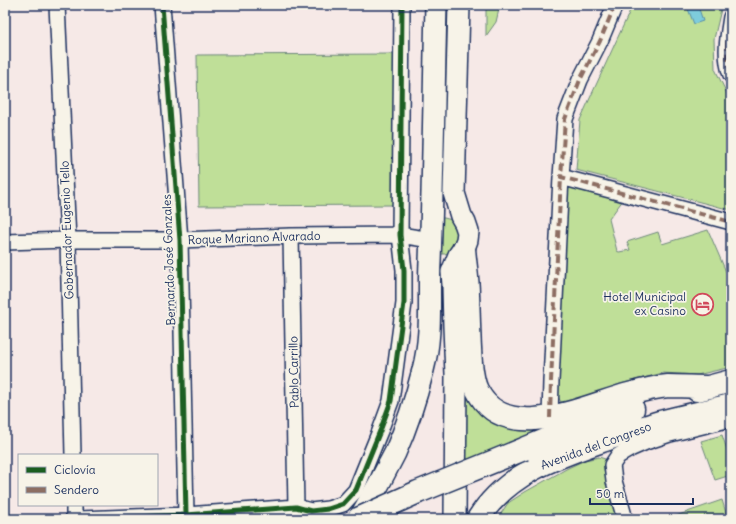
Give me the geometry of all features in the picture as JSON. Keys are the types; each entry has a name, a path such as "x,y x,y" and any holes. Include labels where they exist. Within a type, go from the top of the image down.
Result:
{"main road":[{"path":"358,519 396,452 410,416 424,369 430,329 431,209 436,5"},
{"path":"455,519 456,374 454,285 452,272 467,240 468,232 454,193 459,5"},
{"path":"431,209 443,208 453,210 461,216"},
{"path":"461,252 468,292 470,352 473,376 477,390 485,402 503,415 516,419 531,420 550,418 629,394 667,386 710,387"},
{"path":"430,264 445,263 452,260 461,252"},
{"path":"358,519 418,492 550,438 616,414 731,381"},
{"name":"Avenida del Congreso","path":"478,519 486,508 515,480 549,461 587,446 660,422 731,405"}],"street":[{"name":"Gobernador Eugenio Tello","path":"57,5 68,240 73,454"},
{"name":"Bernardo José Gonzales","path":"162,5 180,240 186,515"},
{"path":"79,519 186,515 296,507 311,511 328,509 343,504 356,490 391,401 404,302 404,270 400,235 402,5"},
{"path":"550,418 565,119 580,80 600,41 615,5"},
{"path":"731,17 726,45 731,75"},
{"path":"561,177 731,222"},
{"name":"Roque Mariano Alvarado","path":"5,242 400,235 431,240"},
{"name":"Pablo Carrillo","path":"291,236 296,507"},
{"path":"625,519 614,481 612,465 618,456 630,448 670,434 731,419"},
{"path":"74,506 74,519"}],"green space":[{"path":"446,5 451,5 445,199 442,199"},
{"path":"486,5 500,5 496,22 486,36"},
{"path":"630,5 722,5 714,39 715,69 731,102 731,210 576,170 580,120 629,13"},
{"path":"394,54 395,205 199,206 197,55"},
{"path":"569,185 623,200 609,219 617,251 619,252 630,250 627,242 658,232 662,244 708,230 727,274 731,273 731,367 697,375 663,373 620,384 568,403 561,402 557,395 566,205"},
{"path":"440,218 452,220 461,233 452,251 445,254 441,254"},
{"path":"464,382 505,426 522,430 539,428 542,431 466,462"},
{"path":"722,435 731,461 731,475 715,480 701,441"},
{"path":"599,457 608,461 610,497 617,519 497,519 508,503 525,492 568,468 585,460"},
{"path":"722,500 728,519 667,519"}],"water":[{"path":"698,6 703,21 694,24 688,9"}],"marked path":[{"path":"615,5 600,41 580,80 565,119 561,177 731,222"},
{"path":"731,17 727,53 731,75"},
{"path":"550,418 561,177"}],"cycle path":[{"path":"162,5 180,240 186,515"},
{"path":"79,519 186,515 296,507 311,511 328,509 343,504 356,490 391,401 404,303 404,270 400,235 402,5"}],"place":[{"name":"Hotel Municipal ex Casino","path":"702,304"}]}
